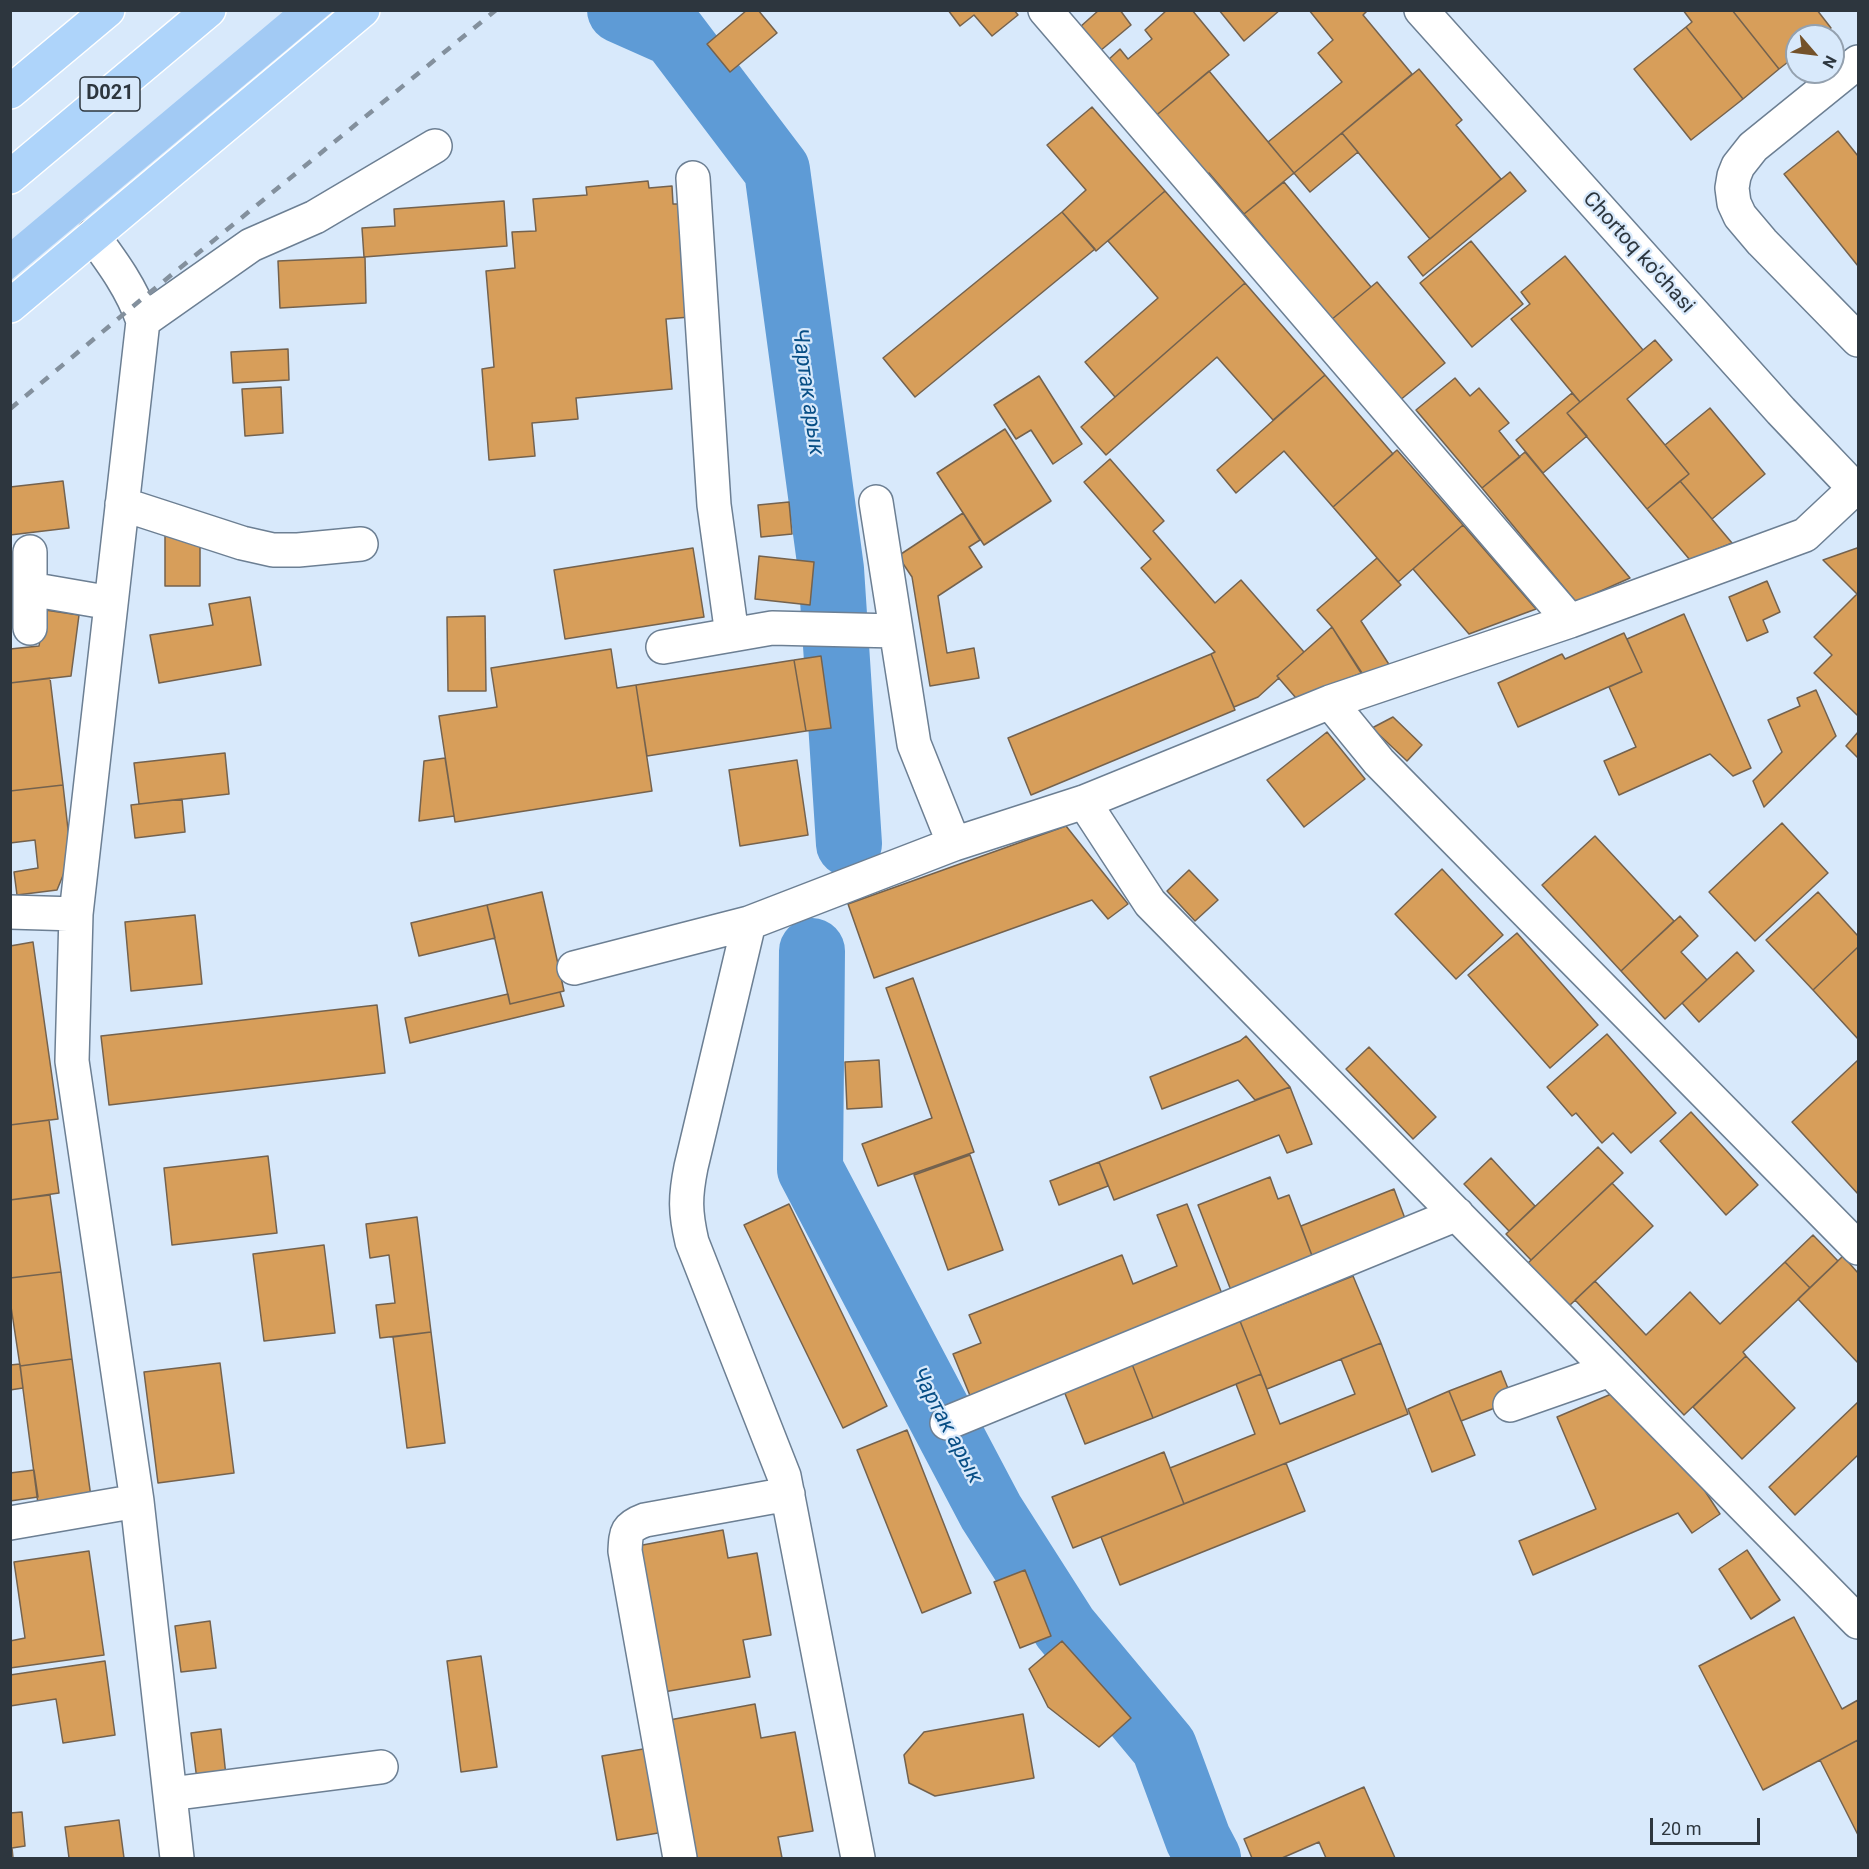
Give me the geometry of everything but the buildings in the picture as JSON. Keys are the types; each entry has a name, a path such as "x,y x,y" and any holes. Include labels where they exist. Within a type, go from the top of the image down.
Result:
{"highway":[{"path":"10,92 108,10"},
{"name":"D021","path":"10,177 209,10"},
{"path":"10,306 363,10"}],"street":[{"path":"1045,10 1570,621"},
{"name":"Chortoq ko'chasi","path":"1421,10 1780,411 1856,491"},
{"path":"1858,62 1753,147 1738,166 1732,188 1734,203 1740,216 1762,242 1858,340"},
{"path":"143,321 251,245 315,218 435,146"},
{"path":"693,178 714,505 732,635"},
{"path":"93,237 114,265 137,303 143,321 76,914 72,1061 137,1500 177,1858"},
{"path":"574,968 749,923 954,844 1084,802 1330,702 1570,621 1805,535 1856,491"},
{"path":"876,502 914,744 954,844"},
{"path":"123,504 242,543 273,550 362,544"},
{"path":"30,552 30,628"},
{"path":"30,589 111,603"},
{"path":"663,647 772,628 896,631"},
{"path":"1330,702 1379,762 1858,1248"},
{"path":"1084,802 1150,903 1858,1622"},
{"path":"10,912 76,914"},
{"path":"749,923 691,1167 686,1194 686,1217 692,1242 784,1476 858,1858"},
{"path":"947,1423 1457,1214"},
{"path":"1510,1405 1610,1370"},
{"path":"680,1858 626,1551 626,1533 634,1524 645,1520 788,1494"},
{"path":"10,1523 137,1500"},
{"path":"170,1794 381,1767"}],"shaded area":[{"path":"285,10 333,11 11,280 11,240"}],"waterway":[{"name":"Чартак арык","path":"620,10 674,34 777,170 831,569 849,844"},
{"name":"Чартак арык","path":"812,951 810,1169 991,1512 1065,1628 1164,1747 1198,1839 1208,1858"}],"railway":[{"path":"10,409 496,10"}]}
